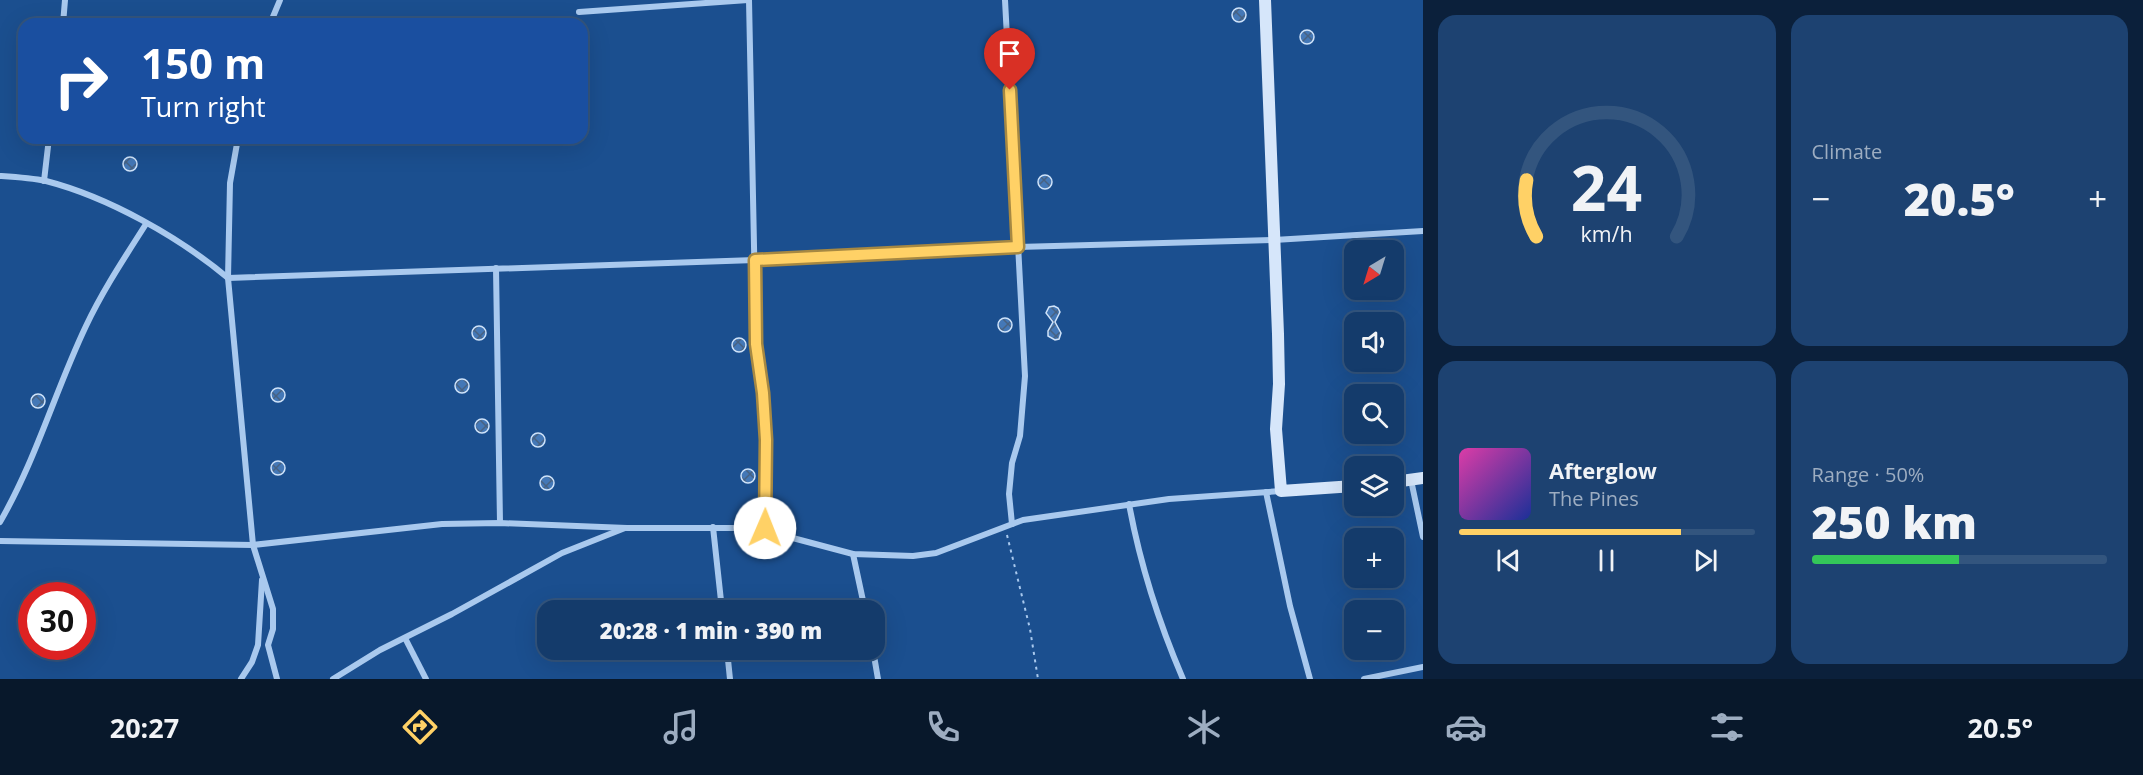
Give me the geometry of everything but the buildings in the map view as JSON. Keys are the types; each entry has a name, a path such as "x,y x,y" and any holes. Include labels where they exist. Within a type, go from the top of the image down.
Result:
{"street":[{"path":"64,18 65,0"},
{"path":"272,18 280,0"},
{"path":"579,12 748,0 756,344 763,393 766,440 765,528"},
{"path":"1005,0 1025,376 1020,436 1012,463 1008,525"},
{"path":"1265,0 1278,333 1279,384 1276,429 1281,491"},
{"path":"44,181 48,144"},
{"path":"237,144 230,183 228,278 253,545 270,597 274,619 268,645 277,679"},
{"path":"0,176 44,181 87,194 146,224 211,264 228,278 755,260 1018,247 1274,240 1423,231"},
{"path":"0,522 28,468 85,327 100,297 146,224"},
{"path":"496,268 500,523"},
{"path":"1417,479 1423,537"},
{"path":"0,541 253,545 442,525 500,523 627,528 765,528 789,537 853,554 914,556 936,553 1023,520 1169,499 1344,487"},
{"path":"1266,492 1290,606 1310,679"},
{"path":"1129,504 1136,544 1183,679"},
{"path":"713,527 721,600"},
{"path":"333,679 380,650 562,553 627,528"},
{"path":"853,554 863,600"},
{"path":"241,679 252,662 258,645 263,577"},
{"path":"405,638 426,679"},
{"path":"258,645 268,645"},
{"path":"728,660 730,679"},
{"path":"875,660 878,679"},
{"path":"1364,679 1423,667"}],"path":[{"path":"1008,525 1038,679"}],"route":[{"path":"765,528 766,440 763,393 756,344 755,260 1018,247 1010,90"}]}
